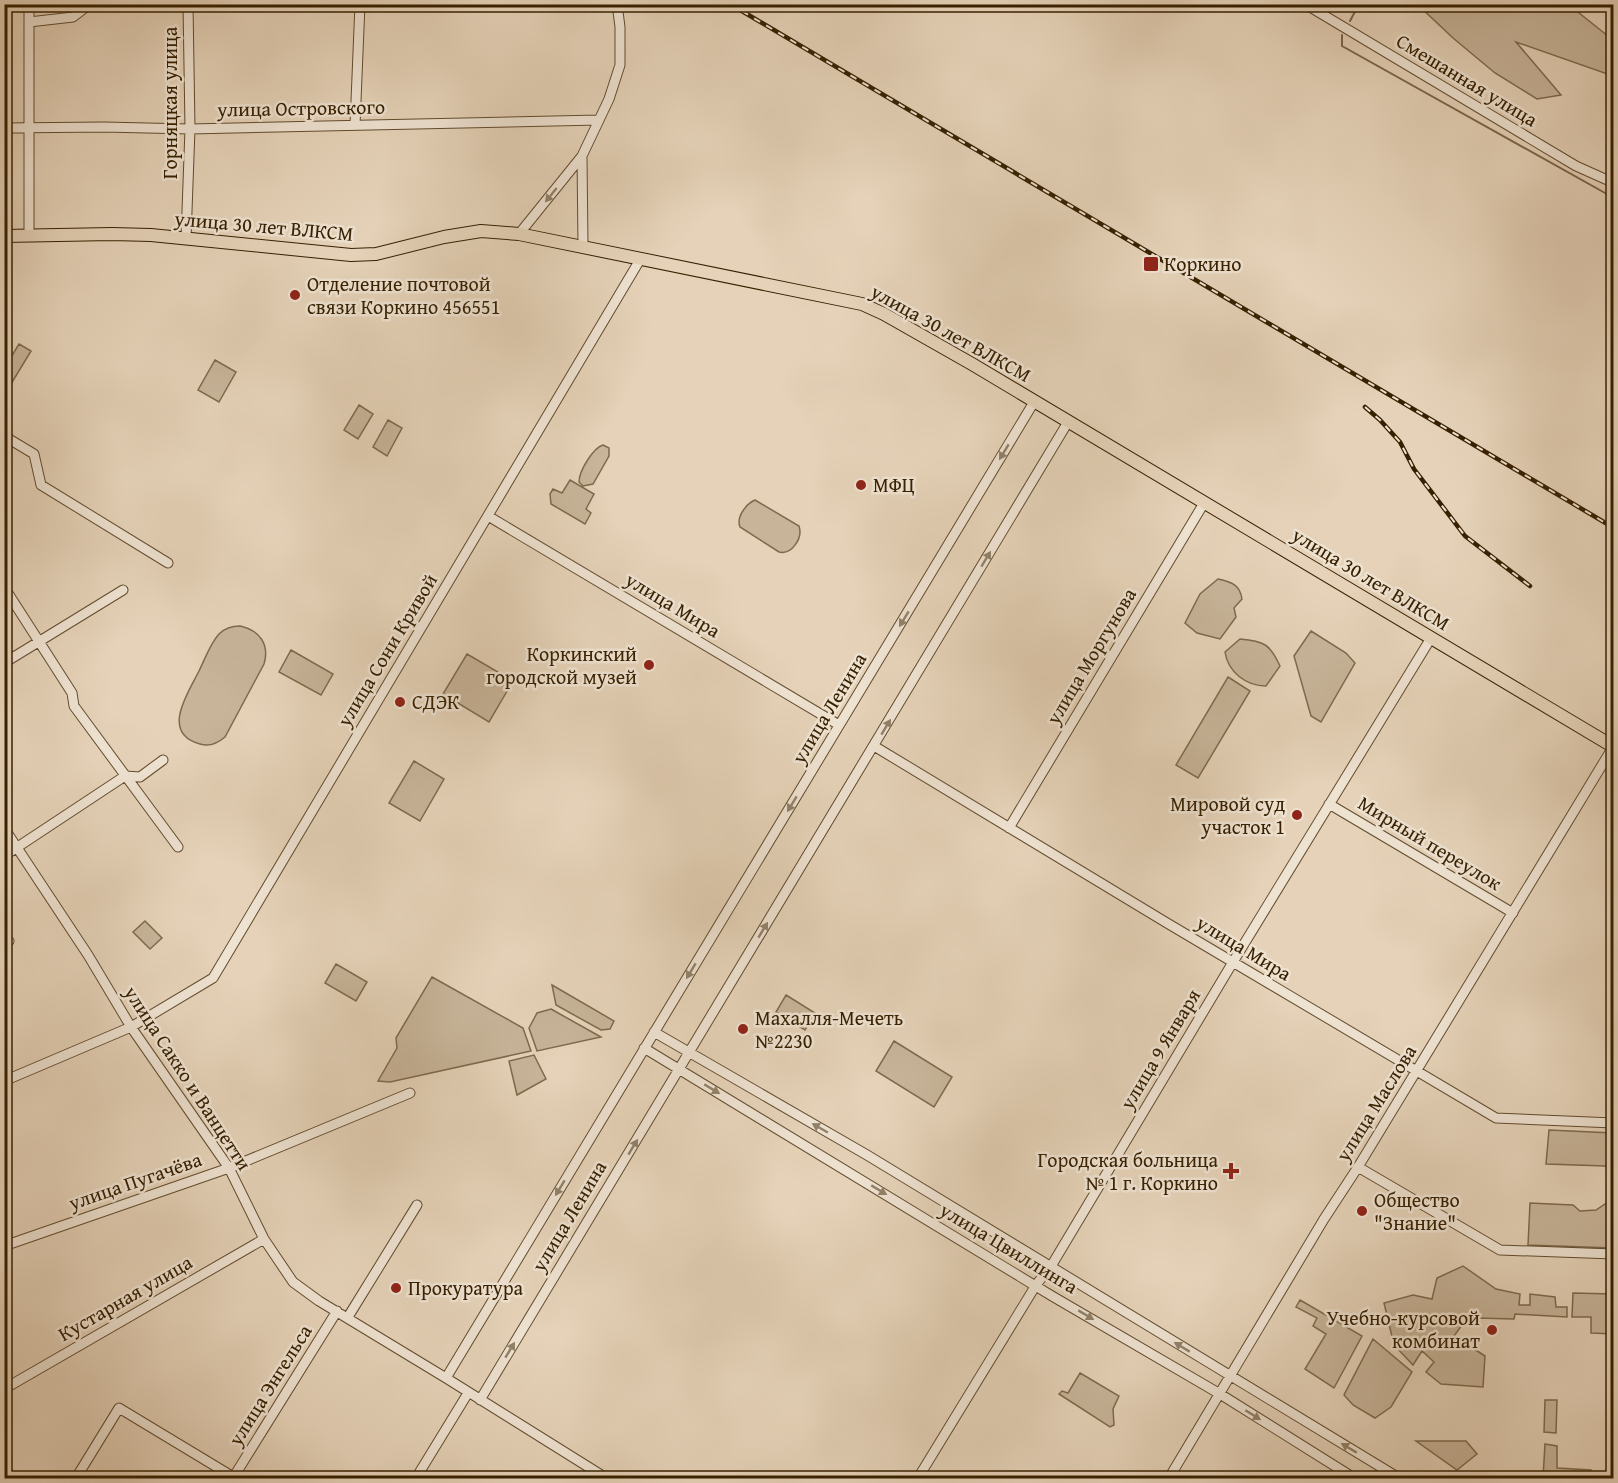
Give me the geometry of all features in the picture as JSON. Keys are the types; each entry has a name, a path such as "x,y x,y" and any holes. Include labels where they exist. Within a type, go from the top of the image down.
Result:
{"main road":[{"name":"улица 30 лет ВЛКСМ","path":"4,236 112,234 186,238 351,255 376,254 444,237 481,231 519,234 862,304 952,353 1613,747"}],"street":[{"path":"29,4 29,236"},
{"path":"29,22 73,17 90,4"},
{"name":"Горняцкая улица","path":"186,238 190,129 188,4"},
{"path":"355,125 360,4"},
{"path":"519,234 582,156 599,120 618,74 620,27 617,4"},
{"name":"Смешанная улица","path":"1305,4 1576,166 1614,183"},
{"name":"улица Островского","path":"4,128 190,129 599,120"},
{"path":"582,156 583,246"},
{"name":"улица Сони Кривой","path":"4,1081 131,1028 213,978 641,258"},
{"name":"улица Ленина","path":"446,1378 1034,402"},
{"name":"улица Ленина","path":"480,1400 1068,422"},
{"path":"4,436 34,454 41,486 168,563"},
{"name":"улица Моргунова","path":"1009,828 1204,503"},
{"name":"улица Мира","path":"488,516 839,725"},
{"path":"4,587 72,693 74,706 178,847"},
{"path":"4,663 123,590"},
{"name":"улица 9 Января","path":"918,1479 1036,1285 1050,1267 1431,638"},
{"name":"улица Мира","path":"874,746 1496,1118 1614,1123"},
{"name":"улица Маслова","path":"1169,1479 1324,1219 1417,1071 1613,747"},
{"path":"4,856 125,776 140,777 163,760"},
{"name":"Мирный переулок","path":"1329,804 1513,913"},
{"name":"улица Сакко и Ванцетти","path":"4,828 88,955 131,1028 229,1168 264,1239 293,1282 606,1479"},
{"path":"654,1032 690,1052"},
{"name":"улица Цвиллинга","path":"644,1048 1220,1394 1354,1479"},
{"name":"улица Цвиллинга","path":"690,1052 867,1155 1399,1479"},
{"name":"улица Пугачёва","path":"4,1246 229,1168 410,1093"},
{"path":"1358,1167 1500,1250 1614,1254"},
{"path":"348,1317 417,1205"},
{"name":"Кустарная улица","path":"4,1389 264,1239"},
{"name":"улица Энгельса","path":"234,1478 338,1311"},
{"path":"416,1479 468,1393"},
{"path":"76,1479 119,1408 234,1478"},
{"path":"4,1465 12,1479"}],"shaded area":[{"path":"1418,5 1569,5 1613,40 1613,76 1516,42 1561,95 1537,99 1495,73"},
{"path":"19,344 31,351 5,394 5,367"},
{"path":"215,360 236,372 219,402 198,390"},
{"path":"359,405 373,414 358,439 344,430"},
{"path":"388,420 402,428 387,456 373,447"},
{"path":"603,445 609,448 609,456 593,484 583,486 579,482 584,466 591,455"},
{"path":"570,480 594,494 586,509 591,513 585,524 551,504 550,494 553,489 562,493"},
{"path":"755,500 799,526 798,540 788,551 779,552 740,527 739,519 743,511"},
{"path":"1218,579 1234,585 1239,590 1242,599 1234,608 1236,617 1220,639 1197,633 1185,623 1200,594"},
{"path":"240,626 253,631 261,639 265,650 264,664 225,737 213,744 200,744 188,739 181,731 180,712 216,638 226,629"},
{"path":"1311,631 1346,653 1355,663 1321,722 1311,716 1294,656"},
{"path":"1240,639 1265,645 1280,666 1266,686 1245,681 1230,666 1225,652"},
{"path":"291,650 333,674 321,695 279,672"},
{"path":"467,654 513,681 489,722 443,694"},
{"path":"1228,677 1250,691 1198,778 1176,765"},
{"path":"414,761 444,779 420,821 389,803"},
{"path":"145,921 162,938 150,949 133,932"},
{"path":"336,964 367,982 356,1001 325,983"},
{"path":"432,977 523,1028 531,1051 390,1082 378,1081 397,1048 396,1038"},
{"path":"552,985 614,1021 610,1029 601,1030 556,1005"},
{"path":"786,995 815,1013 805,1030 776,1012"},
{"path":"551,1009 601,1037 537,1051 529,1028 537,1013"},
{"path":"894,1041 952,1077 934,1107 876,1071"},
{"path":"534,1055 546,1079 517,1095 509,1061"},
{"path":"1549,1130 1613,1133 1613,1173 1605,1166 1546,1164"},
{"path":"1608,1202 1613,1203 1613,1248 1528,1245 1530,1203 1573,1205 1580,1211 1596,1210"},
{"path":"1463,1266 1496,1289 1520,1294 1519,1305 1530,1305 1530,1294 1555,1297 1556,1307 1567,1307 1567,1317 1515,1314 1514,1319 1476,1318 1476,1325 1462,1325 1454,1336 1485,1356 1483,1387 1441,1384 1426,1372 1434,1362 1422,1351 1413,1365 1394,1345 1384,1303 1413,1295 1432,1299 1437,1278"},
{"path":"1573,1293 1613,1294 1613,1334 1591,1333 1591,1317 1572,1317"},
{"path":"1300,1300 1362,1336 1334,1388 1305,1369 1326,1334 1313,1326 1317,1318 1296,1307"},
{"path":"1373,1339 1412,1372 1391,1407 1375,1418 1353,1405 1344,1395"},
{"path":"1080,1373 1119,1396 1113,1409 1114,1425 1110,1427 1059,1394 1062,1391 1068,1393"},
{"path":"1545,1400 1557,1400 1556,1433 1544,1432"},
{"path":"1416,1441 1466,1441 1477,1454 1457,1470"},
{"path":"1545,1444 1557,1446 1557,1468 1591,1470 1592,1478 1543,1478"}],"waterway":[{"path":"1350,21 1359,4"},
{"path":"1342,35 1342,46 1614,198"}],"railway":[{"path":"730,4 1614,528"},
{"path":"1365,407 1400,442 1414,469 1465,536 1530,586"}],"place":[{"name":"Коркино","path":"1151,264"},
{"name":"Отделение почтовой связи Коркино 456551","path":"295,295"},
{"name":"МФЦ","path":"861,485"},
{"name":"Коркинский городской музей","path":"649,665"},
{"name":"СДЭК","path":"400,702"},
{"name":"Мировой суд участок 1","path":"1297,815"},
{"name":"Махалля-Мечеть №2230","path":"743,1029"},
{"name":"Городская больница № 1 г. Коркино","path":"1231,1171"},
{"name":"Общество \"Знание\"","path":"1362,1211"},
{"name":"Прокуратура","path":"396,1288"},
{"name":"Учебно-курсовой комбинат","path":"1492,1330"}]}
